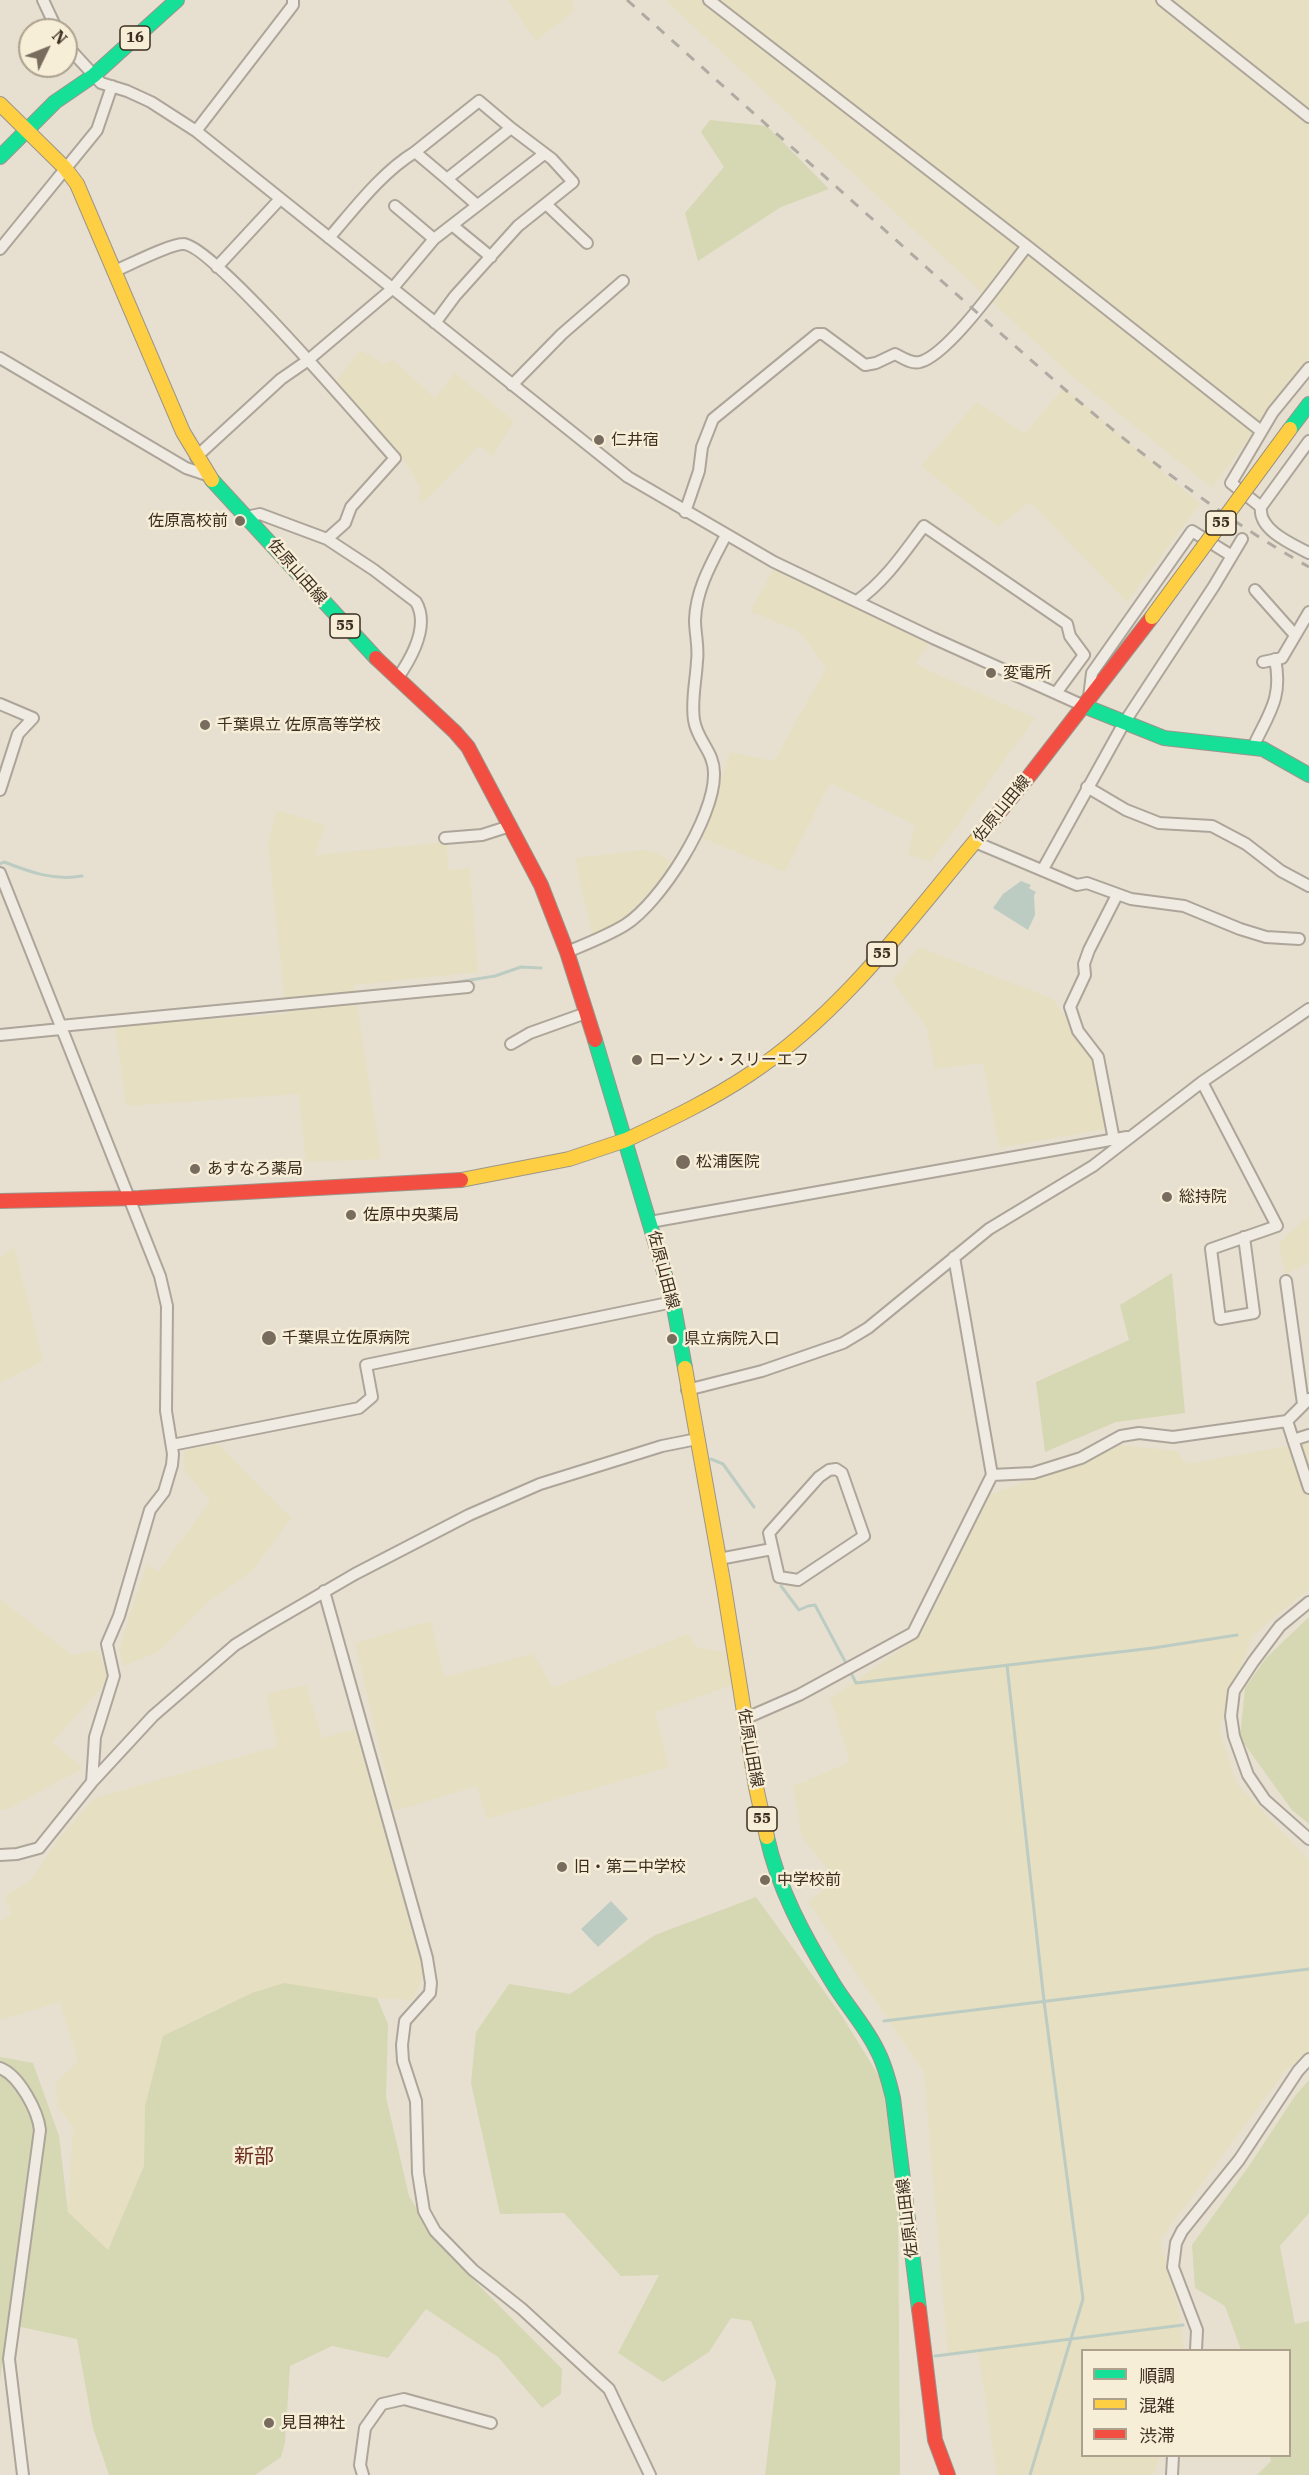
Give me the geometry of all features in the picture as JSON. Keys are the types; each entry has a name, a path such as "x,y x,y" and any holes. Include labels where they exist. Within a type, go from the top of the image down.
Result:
{"main road":[{"name":"16","path":"0,157 27,129 81,82 93,76 177,0"},
{"name":"55","path":"0,104 27,129"},
{"name":"佐原山田線","path":"27,129 65,168 86,201 183,432 207,474 261,531 359,642 468,747 541,885 567,952 586,1012 673,1302 719,1559 744,1719 772,1862 787,1899 831,1980 876,2047 893,2098 934,2440 949,2474"},
{"name":"佐原山田線","path":"626,1140 695,1108 752,1072 813,1025 868,970 975,842 1086,703 1309,404"},
{"path":"1086,703 1124,723 1164,738 1263,749 1309,775"},
{"path":"0,1201 128,1198 468,1180 569,1159 626,1140"}],"street":[{"path":"43,0 51,18"},
{"path":"196,131 293,5 293,0"},
{"path":"709,0 1027,246 1261,431"},
{"path":"1162,0 1309,117"},
{"path":"78,59 101,83 151,102 196,131 628,477 774,562 933,638 1056,693 1086,703 1092,673 1192,531 1232,555"},
{"path":"0,249 97,130 112,86"},
{"path":"329,238 400,161 415,152 479,101 552,159 573,182 518,226 455,296 435,323"},
{"path":"447,179 511,128"},
{"path":"415,152 477,205"},
{"path":"196,457 281,379 307,361 392,289 434,239 544,154"},
{"path":"217,267 279,199"},
{"path":"546,204 587,243"},
{"path":"395,206 434,239"},
{"path":"452,225 491,257"},
{"path":"115,271 183,244 189,245 248,294 395,458 351,507 345,523 327,539"},
{"path":"685,512 699,471 702,447 713,418 817,334 824,334 865,365 876,363 895,354 912,363 922,362 946,345 1027,246"},
{"path":"512,385 561,334 623,281"},
{"path":"0,358 186,468 207,474"},
{"path":"1261,507 1231,483 1273,412 1309,368"},
{"path":"1309,441 1261,507 1260,514 1266,526 1309,553"},
{"path":"246,517 260,514 327,539 416,602 420,609 414,651 397,678"},
{"path":"856,601 874,589 887,576 924,526 1067,624 1070,636 1084,655 1056,693"},
{"path":"567,952 600,938 632,919 659,890 681,861 704,821 715,776 711,754 694,722 698,658 695,621 702,584 726,535"},
{"path":"1043,869 1124,723 1214,586 1242,539"},
{"path":"1255,590 1295,635"},
{"path":"1263,662 1282,658 1309,612"},
{"path":"1253,747 1278,691 1279,679 1275,659"},
{"path":"0,704 33,718 18,734 0,790"},
{"path":"1087,787 1126,810 1159,823 1212,826 1246,844 1281,871 1309,886"},
{"path":"445,838 482,835 510,826"},
{"path":"975,842 1077,885 1087,883 1117,895 1184,906 1266,937 1299,939"},
{"path":"0,873 160,1276 167,1306 166,1411 172,1445 171,1475 164,1492 150,1510 118,1616 107,1644 114,1676 96,1737 92,1782"},
{"path":"1114,1140 1098,1057 1078,1031 1070,1007 1084,975 1084,964 1089,950 1117,895"},
{"path":"0,1035 60,1026 468,987"},
{"path":"687,1390 762,1371 843,1342 868,1328 988,1229 1093,1166 1202,1082 1309,1009"},
{"path":"511,1044 530,1033 586,1012"},
{"path":"1202,1082 1277,1226 1244,1237 1211,1249 1220,1319 1254,1313 1244,1237"},
{"path":"650,1222 1131,1137"},
{"path":"744,1719 799,1695 914,1633 992,1475 954,1257"},
{"path":"992,1475 1033,1473 1081,1458 1121,1436 1139,1433 1173,1437 1287,1421 1306,1401 1286,1281"},
{"path":"172,1445 359,1408 372,1397 366,1365 673,1302"},
{"path":"1287,1421 1309,1488"},
{"path":"1293,1440 1309,1435"},
{"path":"0,1855 17,1854 39,1848 92,1782 153,1716 235,1645 324,1591 469,1515 540,1484 662,1446 697,1439"},
{"path":"836,1469 842,1473 864,1536 798,1580 779,1577 772,1549 769,1533 786,1512 828,1470 836,1469"},
{"path":"719,1559 772,1549"},
{"path":"324,1591 424,1942 431,1983 430,1993 405,2021 402,2046 403,2061 417,2107 418,2173 424,2211 435,2231 472,2270 522,2308 609,2389 650,2475"},
{"path":"1309,1602 1280,1626 1253,1662 1234,1691 1231,1716 1234,1736 1248,1775 1265,1800 1309,1839"},
{"path":"1196,2349 1197,2330 1173,2267 1176,2243 1182,2231 1239,2160 1298,2071 1309,2059"},
{"path":"0,2068 9,2071 16,2078 37,2116 40,2130 9,2359 23,2475"},
{"path":"363,2475 360,2465 365,2428 382,2404 404,2399 491,2423"},
{"path":"1172,2475 1173,2457"}],"shaded area":[{"path":"508,0 572,0 574,11 536,41"},
{"path":"665,0 1309,0 1309,359 1212,488 1072,376"},
{"path":"360,350 384,364 393,360 435,398 455,373 514,421 492,457 480,445 423,503 419,501 420,487 401,456 334,384"},
{"path":"1064,387 1200,504 1127,602 1030,502 998,527 921,466 976,402 1025,433"},
{"path":"775,567 931,640 915,664 1035,718 931,862 908,854 915,825 830,783 785,872 702,838 730,752 774,761 826,668 800,632 750,611"},
{"path":"277,810 325,825 315,855 447,842 448,870 470,868 478,972 354,985 381,1159 306,1162 299,1094 126,1106 115,1026 286,1014 268,842"},
{"path":"643,850 657,853 672,863 672,867 632,911 617,923 592,935 575,858"},
{"path":"1021,881 1031,885 1029,888 1036,892 1034,895 1035,915 1028,930 993,908 1003,894"},
{"path":"919,947 1053,999 1093,1059 1105,1129 999,1148 983,1063 935,1069 927,1028 892,981"},
{"path":"1309,1215 1309,1263 1285,1274 1279,1243"},
{"path":"14,1247 43,1361 0,1383 0,1258"},
{"path":"1309,1442 1309,1589 1253,1635 1219,1729 1237,1784 1309,1860 1309,2051 1285,2071 1160,2240 1180,2316 1184,2349 1081,2349 1081,2457 1161,2457 1153,2475 997,2475 978,2351 948,2355 924,2073 808,1901 836,1881 802,1837 793,1786 850,1762 830,1699 921,1635 990,1495 1122,1445 1176,1451 1187,1464"},
{"path":"218,1444 291,1518 253,1570 207,1603 158,1652 123,1666 119,1649 147,1563 158,1572 210,1501 184,1470 184,1451"},
{"path":"0,1599 72,1655 98,1650 110,1679 52,1742 83,1768 10,1808 0,1811"},
{"path":"431,1621 444,1677 533,1654 553,1688 687,1634 697,1648 725,1652 732,1685 655,1712 669,1767 487,1819 477,1786 394,1811 355,1643"},
{"path":"306,1685 322,1738 355,1729 424,1973 413,2000 342,1996 145,2106 144,2166 108,2251 68,2212 73,2127 57,2106 56,2083 78,2061 60,2002 0,2020 0,1921 11,1915 5,1896 31,1880 59,1838 95,1798 278,1746 266,1694"},
{"path":"611,1901 628,1919 598,1947 581,1929"}],"green space":[{"path":"710,120 767,126 829,189 781,207 698,261 685,213 724,167 701,132"},
{"path":"1172,1273 1185,1413 1116,1422 1045,1452 1036,1382 1129,1340 1120,1305"},
{"path":"1309,1617 1309,1824 1292,1810 1240,1738 1245,1688 1266,1658"},
{"path":"756,1897 842,2016 882,2081 898,2193 900,2475 765,2475 776,2382 751,2321 731,2318 709,2352 663,2382 618,2353 659,2275 621,2276 564,2213 500,2214 471,2083 476,2032 509,1984 570,1994 655,1935"},
{"path":"284,1983 377,1998 388,2024 386,2097 409,2196 442,2248 562,2369 561,2394 542,2408 498,2357 426,2309 388,2358 332,2346 290,2366 285,2443 281,2457 255,2475 109,2475 93,2428 77,2339 7,2324 0,2380 0,2057 33,2063 59,2136 68,2212 108,2250 144,2166 145,2106 163,2036 252,1993"},
{"path":"1309,2080 1309,2213 1280,2246 1295,2324 1309,2321 1309,2475 1257,2475 1271,2461 1270,2457 1291,2457 1291,2349 1241,2349 1225,2306 1195,2288 1192,2245 1249,2166 1295,2096"}],"waterway":[{"path":"0,864 4,862 52,876 82,876"},
{"path":"446,984 495,976 521,967 541,968"},
{"path":"0,1030 58,1024"},
{"path":"711,1459 723,1464 754,1507"},
{"path":"781,1586 799,1610 815,1605 847,1665"},
{"path":"850,1671 856,1683 1153,1648 1237,1635"},
{"path":"1007,1665 1044,2001 1083,2299 1030,2475"},
{"path":"884,2021 1309,1969"},
{"path":"935,2356 1183,2325"}],"railway":[{"path":"627,0 1082,404 1214,507 1309,567"}],"traffic: fast":[{"path":"0,157 55,102 93,76 177,0"},
{"path":"1290,429 1309,404"},
{"path":"212,480 376,658"},
{"path":"1084,706 1164,738 1263,749 1309,775"},
{"path":"595,1040 673,1302 685,1368"},
{"path":"767,1837 778,1875 802,1929 837,1989 872,2041 886,2073 893,2098 919,2309"}],"traffic: slow":[{"path":"0,104 65,168 77,184 183,432 212,480"},
{"path":"1152,617 1290,429"},
{"path":"626,1140 690,1109 750,1074 816,1022 875,962 983,832"},
{"path":"461,1180 569,1159 626,1140"},
{"path":"685,1368 724,1587 756,1787 767,1837"}],"traffic: jam":[{"path":"983,832 1152,617"},
{"path":"376,658 468,747 541,885 567,952 595,1040"},
{"path":"0,1201 139,1198 461,1180"},
{"path":"919,2309 935,2440 948,2475"}],"place":[{"name":"仁井宿","path":"599,440"},
{"name":"佐原高校前","path":"240,521"},
{"name":"変電所","path":"991,673"},
{"name":"千葉県立 佐原高等学校","path":"205,725"},
{"name":"ローソン・スリーエフ","path":"637,1060"},
{"name":"松浦医院","path":"683,1162"},
{"name":"あすなろ薬局","path":"195,1169"},
{"name":"総持院","path":"1167,1197"},
{"name":"佐原中央薬局","path":"351,1215"},
{"name":"千葉県立佐原病院","path":"269,1338"},
{"name":"県立病院入口","path":"672,1339"},
{"name":"旧・第二中学校","path":"562,1867"},
{"name":"中学校前","path":"765,1880"},
{"name":"見目神社","path":"269,2423"}],"district":[{"name":"新部","path":"254,2157"}]}
